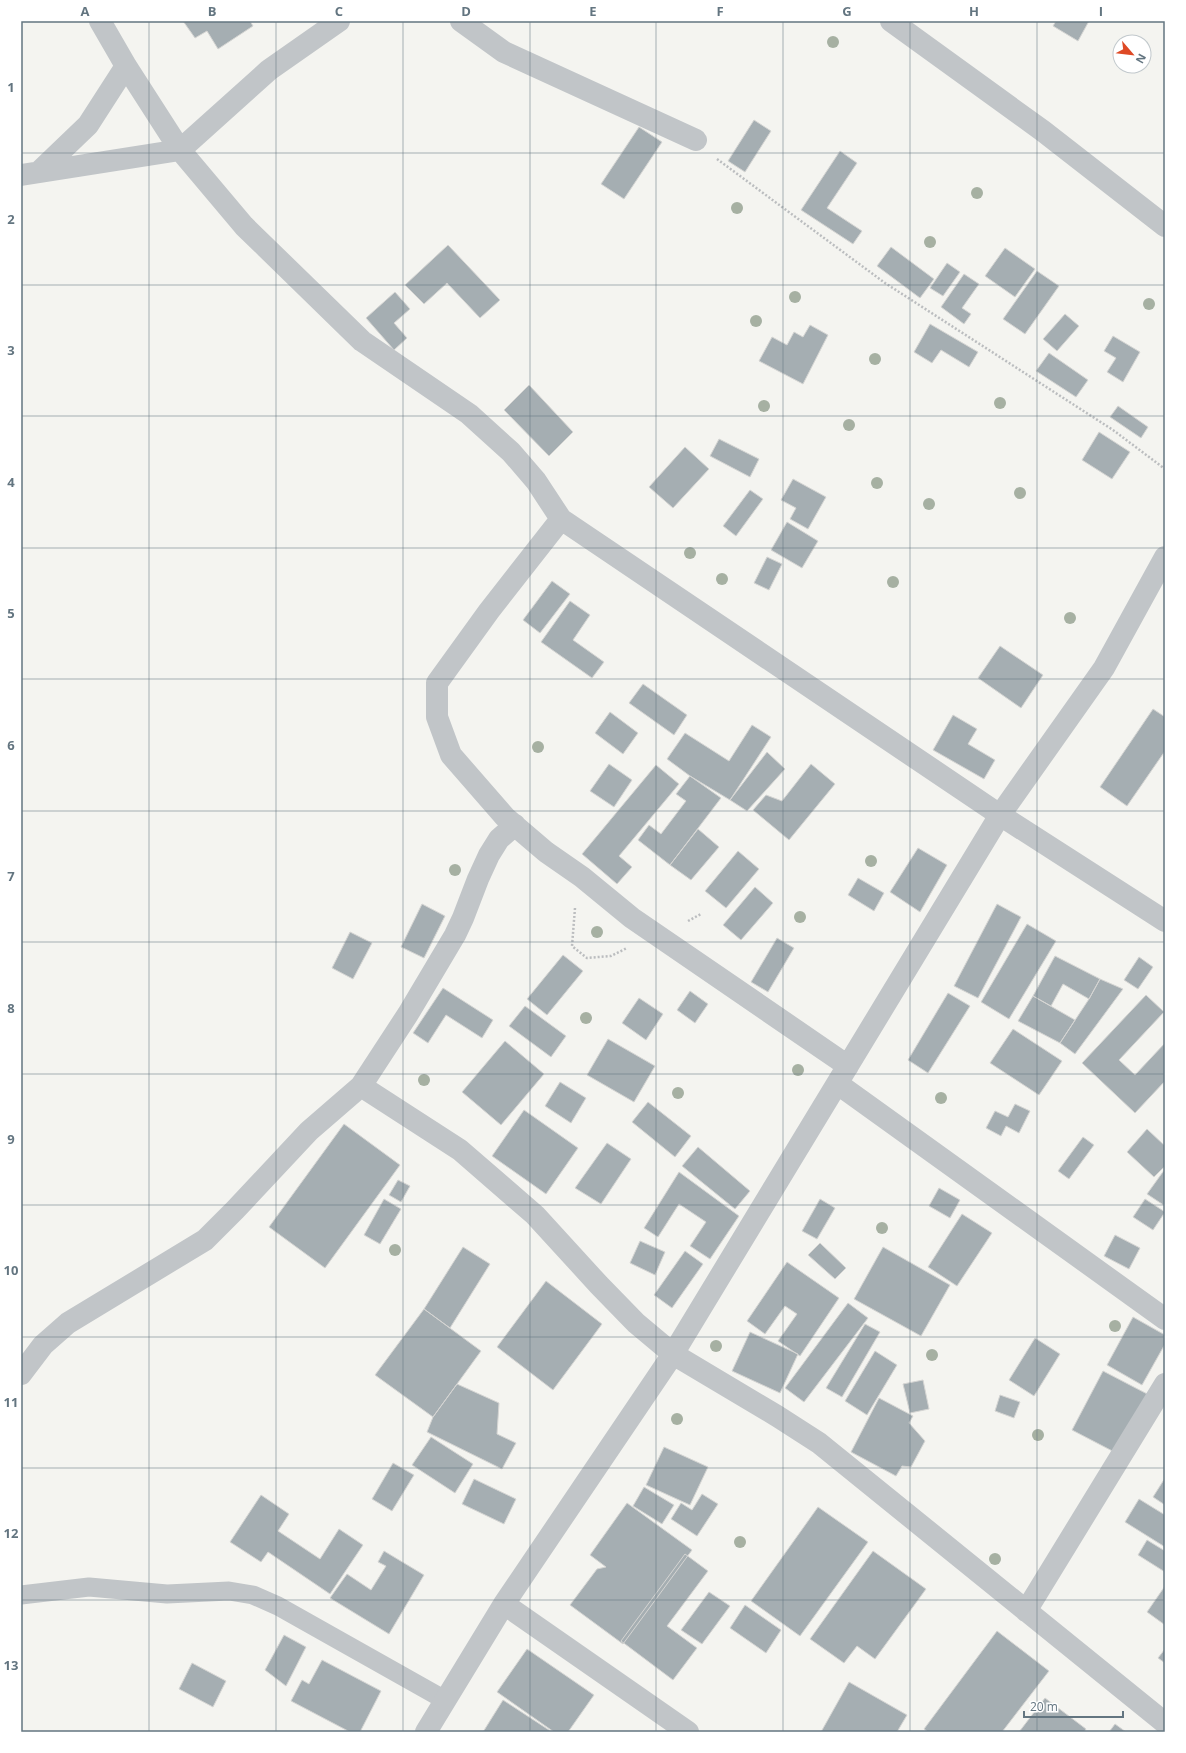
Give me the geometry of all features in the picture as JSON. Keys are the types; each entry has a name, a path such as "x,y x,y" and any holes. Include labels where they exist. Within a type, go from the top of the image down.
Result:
{"street":[{"path":"100,21 126,66 180,150 244,226 362,342 469,414 511,452 536,481 561,519 1000,815 1165,921"},
{"path":"30,173 180,150 269,70 339,21"},
{"path":"461,21 504,52 696,140"},
{"path":"891,21 1043,131 1165,226"},
{"path":"30,173 88,125 126,66"},
{"path":"561,519 489,611 437,683 436,717 451,755 505,816 546,852 582,877 632,918 659,936 1165,1319"},
{"path":"426,1732 504,1604 673,1354 1000,815 1104,668 1165,557"},
{"path":"21,1374 43,1345 68,1323 204,1240 235,1210 309,1131 361,1086 412,1007 455,935 464,918 478,879 489,855 499,840 515,825"},
{"path":"361,1086 466,1155 535,1215 636,1323 673,1354 819,1443 1165,1723"},
{"path":"1026,1611 1165,1384"},
{"path":"504,1604 688,1732"}],"lane":[{"path":"21,184 30,173"},
{"path":"21,1595 89,1587 167,1594 229,1591 253,1595 278,1606 445,1700"}],"path":[{"path":"696,140 722,163 879,278 1112,430 1165,469"},
{"path":"582,877 575,898 572,946 587,958 611,956 659,936"}],"building":[{"path":"183,21 250,21 253,26 218,49 207,31 195,38"},
{"path":"1056,21 1089,21 1078,41 1053,26"},
{"path":"754,120 771,131 745,172 728,161"},
{"path":"639,127 662,142 624,199 601,184"},
{"path":"840,151 857,163 827,208 862,231 853,244 801,210"},
{"path":"448,245 500,300 480,318 447,283 424,304 405,285"},
{"path":"891,247 934,279 920,298 877,266"},
{"path":"1005,248 1035,269 1015,297 985,276"},
{"path":"947,263 960,272 943,296 930,288"},
{"path":"1037,271 1059,286 1025,334 1003,319"},
{"path":"964,274 979,284 962,308 971,314 964,324 941,307"},
{"path":"395,292 410,309 394,323 407,338 394,350 366,318"},
{"path":"1065,314 1079,326 1057,351 1043,339"},
{"path":"930,324 978,352 969,367 941,350 932,363 914,352"},
{"path":"810,325 828,335 803,384 759,361 772,337 787,345 794,332 803,337"},
{"path":"1113,336 1140,352 1123,382 1107,372 1116,358 1104,351"},
{"path":"1049,353 1088,380 1076,397 1036,371"},
{"path":"529,385 573,432 549,456 504,410"},
{"path":"1118,406 1148,427 1141,438 1110,417"},
{"path":"1099,432 1130,452 1112,479 1082,460"},
{"path":"719,439 759,459 750,477 710,456"},
{"path":"685,447 709,469 673,508 649,487"},
{"path":"793,479 826,497 808,529 790,519 796,508 781,500"},
{"path":"750,490 763,499 736,536 723,526"},
{"path":"787,522 818,541 802,568 771,550"},
{"path":"767,557 782,564 769,590 754,583"},
{"path":"552,581 570,594 540,633 523,620"},
{"path":"570,601 590,615 573,640 604,662 592,678 541,642"},
{"path":"1000,646 1043,675 1021,708 978,678"},
{"path":"643,684 687,715 674,735 629,703"},
{"path":"1153,709 1165,717 1165,751 1127,806 1100,787"},
{"path":"610,712 638,733 623,754 595,733"},
{"path":"953,715 977,729 968,744 995,760 984,779 933,750"},
{"path":"752,725 771,737 730,800 690,776 667,759 685,733 729,761"},
{"path":"767,752 785,769 747,811 730,800"},
{"path":"609,764 632,780 614,807 590,791"},
{"path":"811,764 835,784 789,840 753,810 766,795 782,801"},
{"path":"656,765 679,784 619,856 632,867 617,884 582,854"},
{"path":"690,776 721,798 670,865 638,840 649,825 661,834 686,801 676,794"},
{"path":"698,829 719,847 691,880 670,865"},
{"path":"918,848 947,865 920,912 890,892"},
{"path":"738,851 759,869 726,908 705,891"},
{"path":"858,878 884,893 874,911 848,895"},
{"path":"755,887 773,903 741,940 723,925"},
{"path":"422,904 445,916 424,958 401,947"},
{"path":"997,904 1021,917 978,998 954,986"},
{"path":"1027,924 1056,941 1009,1019 981,1002"},
{"path":"350,932 372,943 353,979 332,968"},
{"path":"777,938 794,948 768,992 751,982"},
{"path":"563,955 583,971 547,1015 527,999"},
{"path":"1055,956 1100,979 1089,999 1063,984 1051,1006 1033,996"},
{"path":"1139,957 1153,967 1138,989 1124,980"},
{"path":"1100,979 1123,989 1075,1054 1060,1043 1089,999"},
{"path":"443,988 493,1020 482,1038 446,1015 428,1043 413,1033"},
{"path":"690,991 708,1004 695,1023 677,1010"},
{"path":"948,993 970,1006 928,1073 908,1060"},
{"path":"1146,995 1164,1012 1119,1060 1135,1075 1165,1043 1165,1081 1135,1113 1082,1063"},
{"path":"1033,996 1075,1020 1060,1043 1018,1021"},
{"path":"639,998 663,1014 646,1040 622,1023"},
{"path":"525,1006 566,1036 551,1057 509,1026"},
{"path":"1013,1029 1062,1061 1039,1095 990,1063"},
{"path":"608,1039 655,1066 634,1102 587,1075"},
{"path":"505,1041 544,1074 501,1125 462,1092"},
{"path":"560,1082 586,1098 571,1123 545,1106"},
{"path":"648,1102 691,1136 675,1157 632,1122"},
{"path":"1015,1104 1030,1111 1019,1133 1006,1126 1001,1136 986,1128 995,1111 1008,1117"},
{"path":"524,1110 578,1148 546,1194 492,1156"},
{"path":"344,1124 400,1165 325,1268 269,1227"},
{"path":"1147,1129 1165,1146 1165,1166 1154,1177 1127,1152"},
{"path":"1083,1137 1094,1145 1069,1179 1058,1171"},
{"path":"607,1143 631,1159 601,1204 575,1188"},
{"path":"698,1147 750,1191 735,1209 682,1166"},
{"path":"1165,1169 1165,1206 1147,1194"},
{"path":"679,1172 739,1216 710,1259 690,1246 706,1222 679,1204 658,1237 644,1228"},
{"path":"398,1180 410,1186 401,1202 389,1195"},
{"path":"939,1188 960,1200 950,1218 929,1206"},
{"path":"384,1199 401,1209 380,1244 364,1235"},
{"path":"820,1199 835,1208 817,1239 802,1231"},
{"path":"1145,1199 1165,1212 1153,1230 1133,1217"},
{"path":"962,1214 992,1233 957,1286 928,1267"},
{"path":"1115,1235 1140,1248 1129,1269 1104,1256"},
{"path":"640,1241 665,1252 655,1275 630,1263"},
{"path":"820,1243 846,1268 835,1279 808,1255"},
{"path":"463,1247 490,1264 450,1328 424,1309"},
{"path":"883,1247 950,1285 921,1336 854,1299"},
{"path":"685,1251 703,1264 672,1308 654,1295"},
{"path":"787,1262 839,1298 800,1356 778,1341 797,1314 785,1306 765,1334 747,1321"},
{"path":"546,1281 602,1324 553,1390 497,1347"},
{"path":"848,1303 868,1318 804,1402 785,1388"},
{"path":"424,1309 481,1351 433,1417 375,1375"},
{"path":"1133,1317 1165,1335 1165,1344 1142,1385 1107,1365"},
{"path":"865,1324 880,1332 842,1397 826,1388"},
{"path":"750,1332 798,1354 780,1393 732,1371"},
{"path":"1035,1338 1060,1354 1034,1396 1009,1380"},
{"path":"875,1351 897,1365 867,1415 845,1401"},
{"path":"1103,1371 1153,1397 1122,1456 1072,1430"},
{"path":"923,1380 929,1409 910,1413 903,1384"},
{"path":"457,1384 499,1403 497,1434 516,1443 502,1469 427,1432 433,1417"},
{"path":"1000,1395 1020,1402 1014,1418 995,1411"},
{"path":"879,1398 913,1416 909,1423 925,1441 911,1467 902,1466 896,1476 851,1452"},
{"path":"431,1437 473,1464 455,1493 412,1465"},
{"path":"664,1447 708,1467 690,1505 646,1485"},
{"path":"393,1463 414,1475 392,1511 372,1499"},
{"path":"1165,1478 1165,1505 1153,1497"},
{"path":"474,1479 516,1499 504,1524 462,1504"},
{"path":"644,1487 674,1505 662,1524 633,1506"},
{"path":"702,1494 718,1504 697,1536 671,1519 681,1503 692,1510"},
{"path":"261,1495 289,1514 278,1531 320,1559 339,1529 363,1545 330,1594 268,1552 261,1562 230,1542"},
{"path":"1139,1499 1165,1515 1165,1547 1125,1522"},
{"path":"627,1503 692,1550 623,1644 570,1605 597,1569 606,1567 590,1555"},
{"path":"818,1507 868,1542 800,1636 751,1601"},
{"path":"1147,1540 1165,1551 1165,1572 1138,1555"},
{"path":"384,1551 424,1575 389,1634 330,1598 347,1574 371,1590 386,1566 378,1562"},
{"path":"873,1551 926,1589 875,1659 857,1646 844,1663 810,1639"},
{"path":"685,1554 708,1571 667,1626 697,1648 673,1680 621,1641"},
{"path":"1165,1586 1165,1625 1147,1612"},
{"path":"709,1592 730,1606 702,1644 681,1630"},
{"path":"745,1605 781,1630 766,1653 730,1628"},
{"path":"997,1631 1049,1671 1002,1732 928,1732 924,1729"},
{"path":"284,1635 306,1647 286,1686 265,1670"},
{"path":"527,1649 594,1695 568,1732 554,1732 497,1692"},
{"path":"1165,1649 1165,1663 1158,1658"},
{"path":"322,1660 381,1691 360,1732 350,1732 291,1701 302,1680 309,1684"},
{"path":"192,1663 226,1681 213,1707 179,1689"},
{"path":"849,1682 907,1715 897,1732 821,1732"},
{"path":"1045,1698 1086,1729 1084,1732 1019,1732"},
{"path":"503,1700 552,1732 483,1732"},
{"path":"1115,1724 1126,1732 1109,1732"}]}
